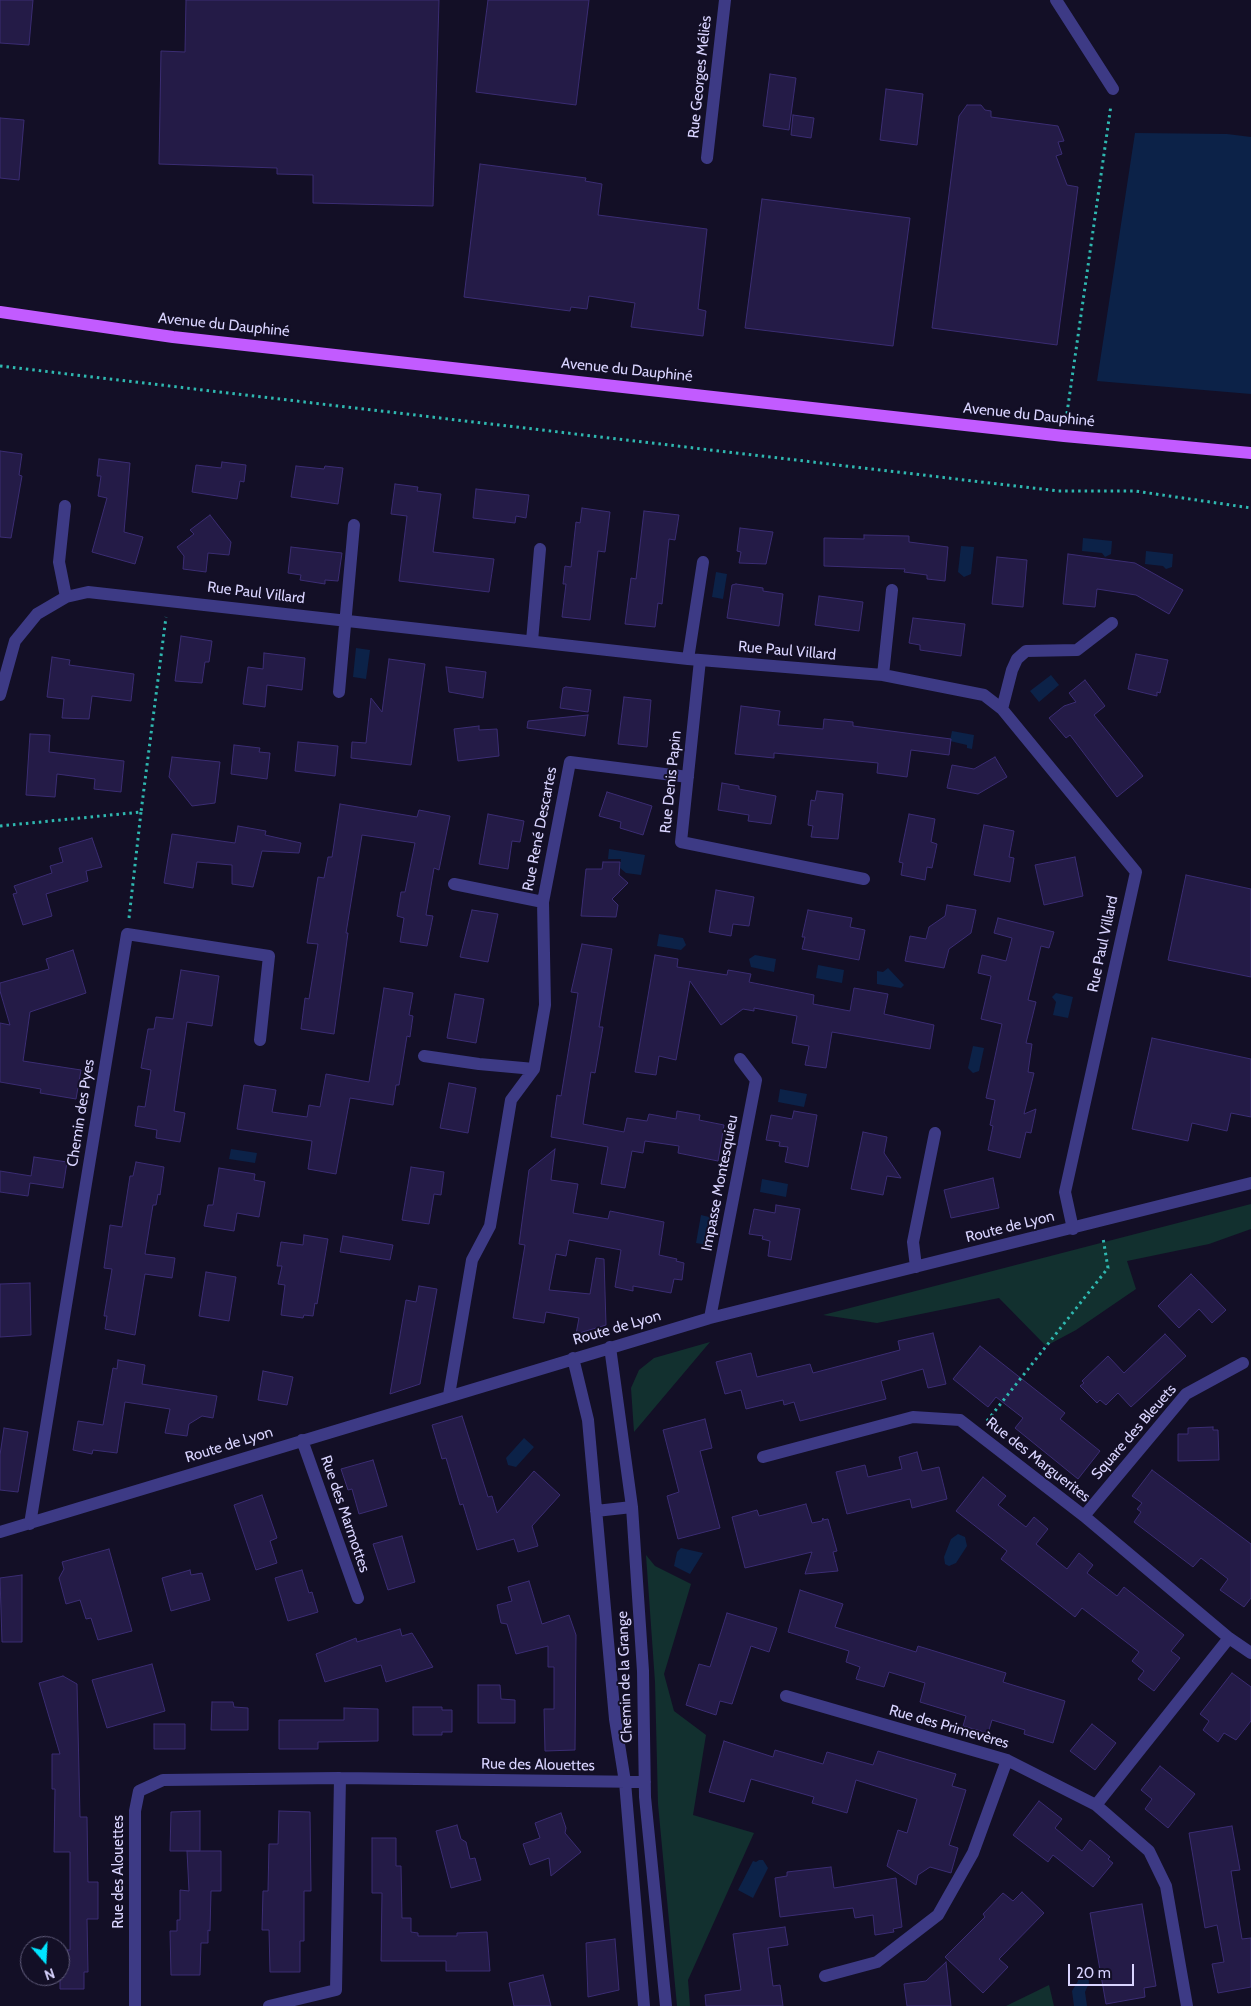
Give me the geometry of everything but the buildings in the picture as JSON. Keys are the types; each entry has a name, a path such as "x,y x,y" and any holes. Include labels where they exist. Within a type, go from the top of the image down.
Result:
{"main road":[{"name":"Avenue du Dauphiné","path":"0,312 173,336 1064,436 1251,453"}],"street":[{"name":"Rue Georges Méliès","path":"707,158 725,0"},
{"path":"1056,0 1113,89"},
{"path":"65,506 59,562 66,597"},
{"path":"339,692 354,525"},
{"path":"532,641 540,549"},
{"path":"694,659 703,562"},
{"path":"883,675 892,590"},
{"name":"Rue Paul Villard","path":"0,695 15,641 37,614 66,597 88,592 166,599 694,659 883,675 984,695 1002,709 1136,872 1065,1192 1073,1229"},
{"path":"1002,709 1012,670 1017,659 1026,651 1077,650 1112,624"},
{"name":"Rue Denis Papin","path":"694,659 688,777 681,842 864,878"},
{"name":"Rue René Descartes","path":"449,1395 472,1260 490,1226 511,1100 534,1069 544,1005 543,902 570,762 688,777"},
{"name":"Rue René Descartes","path":"454,884 543,902"},
{"path":"127,934 269,956 260,1040"},
{"name":"Chemin des Pyes","path":"30,1524 127,934"},
{"path":"424,1056 534,1069"},
{"name":"Impasse Montesquieu","path":"710,1318 756,1080 740,1059"},
{"path":"916,1267 913,1242 935,1133"},
{"name":"Route de Lyon","path":"0,1532 449,1395 710,1318 1073,1229 1251,1183"},
{"name":"Chemin de la Grange","path":"610,1347 632,1507 643,1671 645,1782 666,2006"},
{"name":"Chemin de la Grange","path":"573,1358 588,1420 615,1719 625,1782 644,2006"},
{"name":"Square des Bleuets","path":"1084,1516 1186,1394 1243,1363"},
{"name":"Rue des Marguerites","path":"763,1457 913,1417 960,1420 1084,1516 1229,1638 1251,1653"},
{"name":"Rue des Marmottes","path":"302,1440 358,1598"},
{"path":"596,1511 632,1507"},
{"path":"1096,1805 1229,1638"},
{"name":"Rue des Primevères","path":"786,1696 1007,1760 1096,1805 1149,1851 1166,1886 1187,2006"},
{"path":"825,1976 877,1962 938,1915 973,1854 1007,1760"},
{"path":"269,2006 336,1990 340,1778"},
{"name":"Rue des Alouettes","path":"135,2006 135,1811 139,1791 163,1780 340,1778 645,1782"}],"path":[{"path":"1064,436 1113,89"},
{"path":"0,366 1058,491 1135,490 1251,508"},
{"path":"127,934 166,599"},
{"path":"0,826 141,812"},
{"path":"977,1433 1108,1268 1100,1222"}],"green space":[{"path":"1251,1204 1251,1229 1209,1244 1127,1261 1136,1289 1076,1330 1046,1346 999,1298 877,1323 823,1315"},
{"path":"710,1342 634,1432 631,1388 639,1370 654,1358"},
{"path":"646,1555 655,1566 691,1584 664,1674 674,1711 706,1735 693,1815 754,1833 688,1980 690,2006 677,2006 658,1804 655,1682"},
{"path":"1049,1985 1054,2006 1006,2006"}],"water":[{"path":"1135,133 1227,134 1251,137 1251,394 1097,381"},
{"path":"1083,538 1112,541 1111,554 1105,557 1102,553 1082,551"},
{"path":"961,546 974,547 971,574 964,577 958,572"},
{"path":"1146,551 1173,554 1172,567 1166,569 1163,566 1145,564"},
{"path":"716,572 727,574 723,599 712,597"},
{"path":"356,648 370,650 366,679 353,677"},
{"path":"1051,675 1059,685 1039,702 1030,691"},
{"path":"952,731 974,735 972,749 967,748 967,745 950,741"},
{"path":"609,849 645,855 641,875 626,873 620,868 621,859 608,859"},
{"path":"659,934 683,938 686,945 681,950 657,946"},
{"path":"755,955 776,959 774,972 751,967 749,959"},
{"path":"818,965 844,970 842,983 816,978"},
{"path":"888,968 904,985 901,988 877,984 877,971 883,972"},
{"path":"1056,993 1073,997 1068,1018 1053,1015 1056,1002 1052,997"},
{"path":"973,1046 984,1048 979,1071 973,1073 968,1068"},
{"path":"780,1089 807,1094 804,1107 778,1102"},
{"path":"231,1149 257,1153 255,1163 229,1159"},
{"path":"762,1179 788,1184 786,1197 760,1192"},
{"path":"701,1215 713,1218 708,1245 696,1243"},
{"path":"524,1438 534,1447 516,1467 508,1465 506,1458"},
{"path":"958,1534 965,1537 967,1546 956,1563 949,1566 945,1564 944,1557 951,1539"},
{"path":"681,1548 703,1553 690,1574 674,1566 677,1552"},
{"path":"763,1860 768,1868 753,1898 738,1890 753,1861"},
{"path":"1088,1973 1089,1983 1085,1992 1087,2006 1074,2006 1072,1991 1078,1981 1077,1975"}]}
